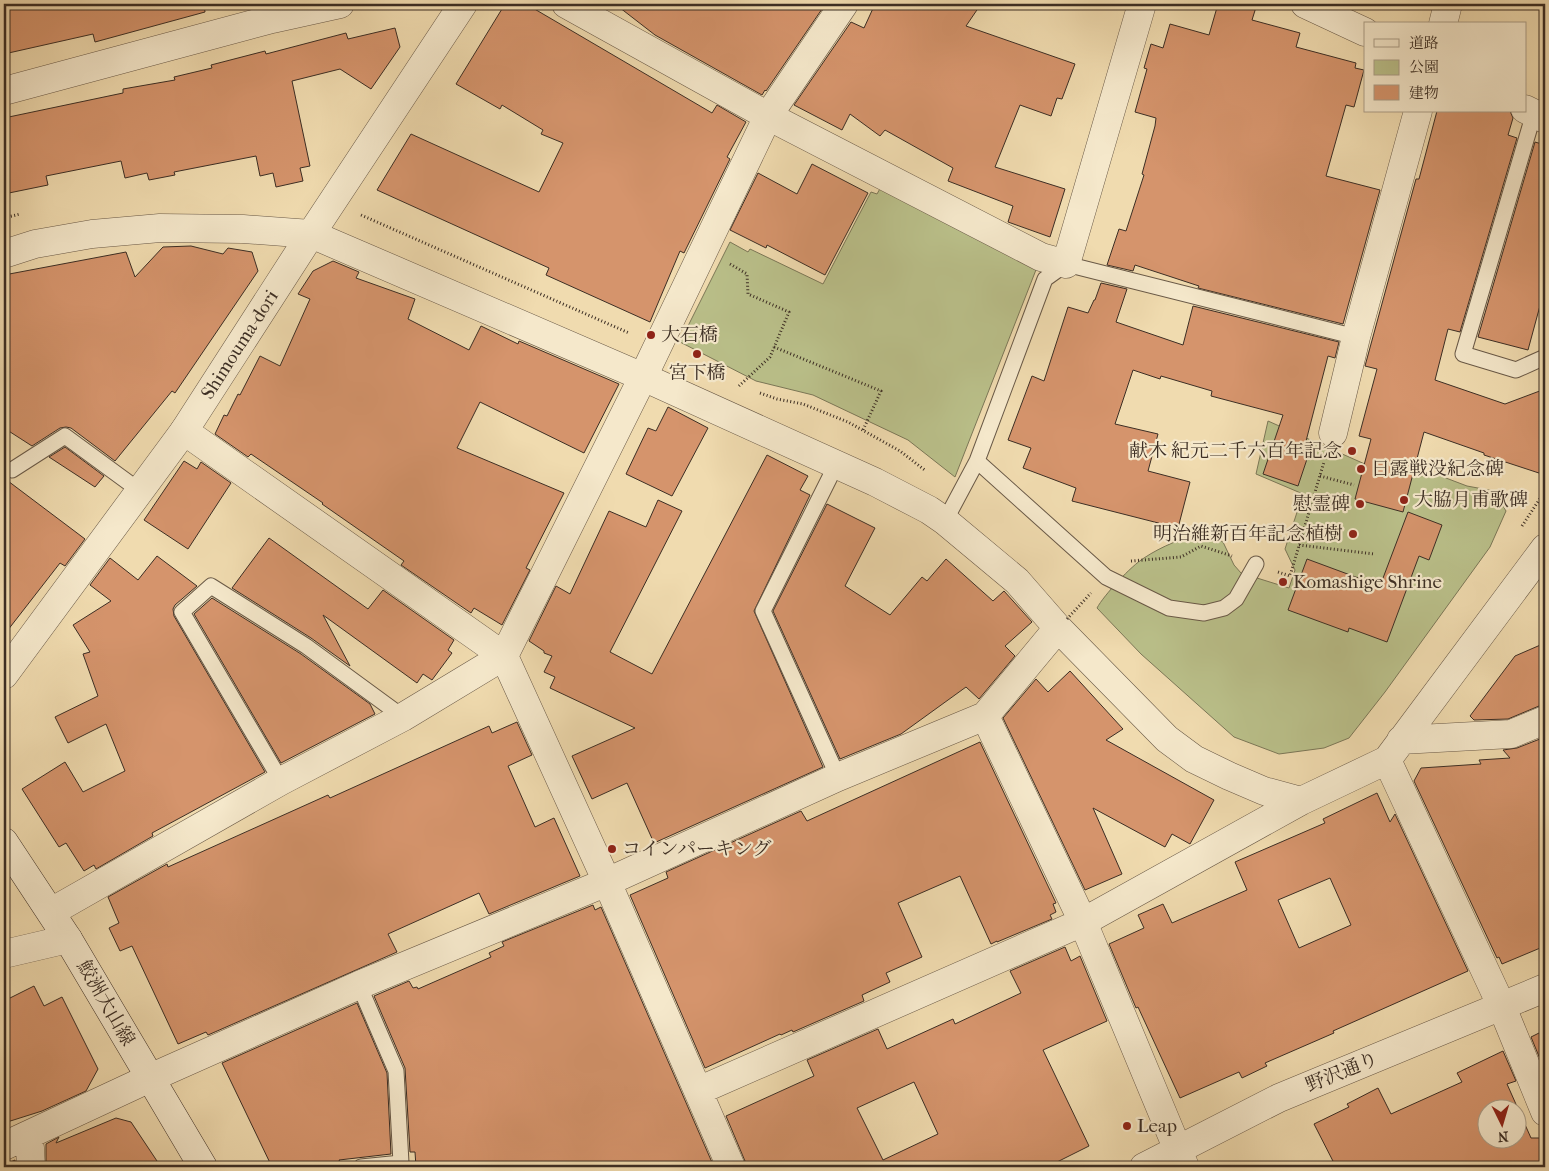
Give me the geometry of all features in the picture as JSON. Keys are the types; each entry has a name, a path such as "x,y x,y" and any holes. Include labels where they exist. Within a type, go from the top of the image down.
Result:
{"street":[{"path":"4,91 271,12 340,4"},
{"name":"Shimouma-dori","path":"4,675 184,431 463,4"},
{"path":"566,4 768,116 1040,257 1066,264 1142,4"},
{"path":"52,912 281,781 403,717 504,656 643,377 768,116 844,4"},
{"path":"1305,4 1364,32"},
{"path":"1444,22 1448,4"},
{"path":"1332,433 1356,337 1418,112"},
{"path":"4,254 35,244 92,234 160,228 243,229 311,234 643,377 874,482 929,510 945,520 1017,581 1062,624 1167,738 1194,760 1264,790 1301,801"},
{"path":"184,431 504,656 607,882 731,1167"},
{"path":"1394,750 1545,548"},
{"path":"15,1141 150,1078 359,985 607,882 838,777 985,716 1062,624"},
{"path":"985,716 1083,922 1181,1158"},
{"path":"698,1091 1083,922 1394,750 1511,734 1545,720"},
{"path":"1394,750 1545,1112"},
{"name":"鮫洲大山線","path":"4,842 52,912 203,1167"},
{"path":"4,954 68,939"},
{"name":"野沢通り","path":"1144,1167 1181,1158 1279,1098 1545,988"},
{"path":"15,1141 30,1148 32,1167"}],"lane":[{"path":"1535,114 1463,354 1516,370 1545,357"},
{"path":"945,520 977,461 1045,280 1066,264 1356,337"},
{"path":"12,470 66,436 140,491"},
{"path":"977,461 1106,577 1168,608 1204,613 1224,608 1236,599 1256,564"},
{"path":"836,465 763,611 838,777"},
{"path":"281,781 182,612 211,586 306,646 403,717"},
{"path":"359,985 396,1070 401,1163 361,1167"}],"path":[{"path":"704,250 747,274 748,294 790,312 770,357 739,386"},
{"path":"774,347 881,391 863,430"},
{"path":"1106,577 1118,562 1181,557 1201,546 1290,576 1332,433"},
{"path":"1320,476 1354,485"},
{"path":"1299,544 1374,554"},
{"path":"1062,624 1091,593"}],"green space":[{"path":"886,178 1041,257 955,477 908,440 813,395 756,381 680,342 730,242 748,252 750,249 823,284 871,192 877,194"},
{"name":"Komashige Shrine","path":"1268,421 1394,477 1438,475 1467,486 1494,491 1506,511 1490,547 1385,692 1349,738 1324,748 1279,754 1234,737 1141,654 1097,608 1118,581 1144,558 1173,543 1204,532 1223,542 1234,565 1241,573 1289,588 1295,570 1285,549 1303,494 1256,474"}],"building":[{"path":"4,4 204,4 205,12 95,42 93,34 4,54"},
{"path":"505,4 526,4 712,113 717,105 746,122 727,157 730,159 684,253 680,251 650,322 546,275 549,268 377,190 411,134 539,192 563,143 541,134 543,130 502,105 500,109 456,84"},
{"path":"615,4 811,4 822,9 762,95 655,35"},
{"path":"875,4 981,4 966,26 1075,64 1062,99 1057,98 1051,116 1020,105 995,167 1065,189 1050,237 1008,222 1013,206 948,181 953,168 885,130 880,136 850,114 842,130 794,105 851,22 864,28"},
{"path":"1218,4 1257,4 1252,20 1300,33 1296,47 1356,63 1355,68 1364,70 1354,107 1346,105 1326,176 1380,190 1343,324 1198,288 1199,286 1135,265 1133,271 1107,265 1119,229 1126,231 1144,175 1142,174 1155,126 1156,118 1135,112 1147,69 1144,68 1151,44 1163,48 1170,24 1209,35"},
{"path":"395,28 400,47 371,89 340,69 292,81 310,166 300,168 303,181 276,187 273,173 260,176 256,156 174,172 175,175 149,180 147,173 125,178 121,161 46,176 48,185 4,194 4,118 123,93 123,89 175,80 174,77 212,68 211,65 265,51 266,54 346,33 348,39"},
{"path":"1437,112 1510,112 1513,118 1508,135 1517,138 1460,332 1448,329 1435,380 1505,404 1545,389 1545,475 1484,455 1484,453 1424,432 1403,512 1355,499 1371,439 1359,436 1377,369 1365,366 1416,179 1419,179"},
{"path":"1535,142 1545,145 1545,303 1541,302 1528,350 1478,337"},
{"path":"812,164 868,193 825,275 767,245 766,248 730,230 758,173 797,194"},
{"path":"191,246 223,254 228,248 252,252 258,271 175,393 172,391 115,461 71,428 60,428 32,446 4,428 4,275 126,252 135,277 163,247"},
{"path":"333,261 359,272 356,278 415,299 408,319 469,350 481,326 518,344 519,341 619,384 584,453 480,402 457,448 564,493 526,568 530,570 502,625 474,608 471,613 401,565 404,561 323,503 251,454 248,457 215,434 224,415 227,416 238,394 240,395 260,356 280,366 310,299 298,294 313,271"},
{"path":"1101,283 1127,289 1116,322 1183,345 1193,306 1339,342 1335,358 1328,356 1305,445 1311,447 1298,486 1263,474 1283,415 1211,396 1212,391 1161,376 1160,379 1133,370 1115,424 1158,434 1148,471 1190,482 1178,528 1072,501 1076,488 1023,468 1031,448 1008,440 1032,376 1044,381 1068,307 1088,313"},
{"path":"668,407 708,428 672,496 626,474 648,428 656,431"},
{"path":"65,447 104,476 95,487 49,457"},
{"path":"767,455 808,476 800,490 810,495 754,611 823,767 654,843 627,783 592,799 572,756 635,728 550,688 555,677 544,672 552,656 544,653 544,651 529,641 556,586 570,594 609,511 646,527 658,500 682,511 610,652 652,674"},
{"path":"184,461 197,469 201,462 231,483 188,549 144,520"},
{"path":"4,478 85,539 65,566 60,563 4,635"},
{"path":"827,504 875,528 845,586 890,615 922,577 927,581 946,559 993,601 1004,591 1032,622 1005,646 1015,656 979,699 966,687 901,734 840,759 773,611"},
{"path":"1408,512 1442,525 1429,560 1419,556 1387,642 1349,628 1348,632 1288,610 1307,559 1380,586"},
{"path":"269,538 368,609 383,590 454,640 448,650 452,653 432,680 423,674 417,683 323,615 350,666 311,638 232,588"},
{"path":"157,556 197,586 175,605 173,609 174,616 265,772 152,833 153,836 96,869 94,865 84,871 66,843 59,847 22,789 65,762 83,792 125,771 106,724 68,743 55,717 98,696 83,654 90,652 73,625 111,601 90,585 110,558 138,580"},
{"path":"212,598 301,654 370,704 375,714 281,763 194,614"},
{"path":"1545,643 1545,705 1508,719 1474,720 1470,716 1515,656"},
{"path":"1070,671 1123,729 1106,740 1214,800 1190,844 1172,834 1165,847 1093,808 1122,874 1085,890 1003,718 1036,679 1048,692"},
{"path":"517,722 532,755 508,766 535,827 554,818 580,876 489,914 479,893 388,934 397,952 208,1035 206,1032 178,1044 132,946 120,951 109,928 119,923 108,897 167,864 168,867 328,795 330,798 489,726 492,733"},
{"path":"1545,737 1545,946 1502,964 1499,957 1497,958 1414,781 1421,768 1481,764 1479,760 1510,758 1503,750 1517,748"},
{"path":"980,742 1056,903 1053,904 1056,912 1050,915 1052,919 991,944 960,876 898,903 922,957 886,973 890,982 862,995 864,1001 793,1032 792,1030 780,1034 705,1068 630,895 668,878 666,872 801,811 807,821"},
{"path":"1377,793 1390,822 1395,814 1468,971 1265,1063 1267,1066 1242,1078 1239,1072 1180,1098 1138,1007 1136,1008 1109,944 1144,928 1138,915 1163,904 1172,923 1247,890 1235,862 1325,823 1323,819","holes":["1330,878 1351,925 1299,948 1278,900"]},
{"path":"593,905 595,910 601,907 714,1167 416,1167 415,1152 410,1152 405,1068 374,996 409,981 413,988 417,987 418,989 491,957 489,953 504,946 502,942"},
{"path":"1065,947 1071,961 1080,956 1107,1021 1043,1050 1089,1146 1047,1167 746,1167 726,1116 814,1076 807,1060 878,1029 887,1049 953,1019 955,1024 1021,993 1010,971","holes":["914,1082 938,1134 883,1160 857,1108"]},
{"path":"34,986 44,1006 62,997 98,1069 86,1091 42,1111 4,1123 4,1001"},
{"path":"357,1003 387,1073 391,1154 339,1160 342,1167 272,1167 222,1063"},
{"path":"1545,1030 1545,1071 1531,1037"},
{"path":"1503,1051 1516,1081 1507,1084 1513,1098 1476,1098 1476,1148 1526,1148 1526,1127 1531,1138 1545,1138 1545,1167 1336,1167 1314,1124 1349,1107 1347,1104 1378,1088 1391,1114 1462,1082 1457,1073"},
{"path":"116,1118 131,1122 161,1167 46,1167 46,1144 59,1137 56,1143"},
{"path":"15,1160 15,1167 4,1167 4,1165"}],"place":[{"name":"大石橋","path":"651,335"},
{"name":"宮下橋","path":"697,354"},
{"name":"献木 紀元二千六百年記念","path":"1352,451"},
{"name":"日露戦没紀念碑","path":"1361,469"},
{"name":"大脇月甫歌碑","path":"1404,500"},
{"name":"慰霊碑","path":"1360,504"},
{"name":"明治維新百年記念植樹","path":"1353,534"},
{"name":"Komashige Shrine","path":"1283,582"},
{"name":"コインパーキング","path":"612,849"},
{"name":"Leap","path":"1127,1126"}]}
